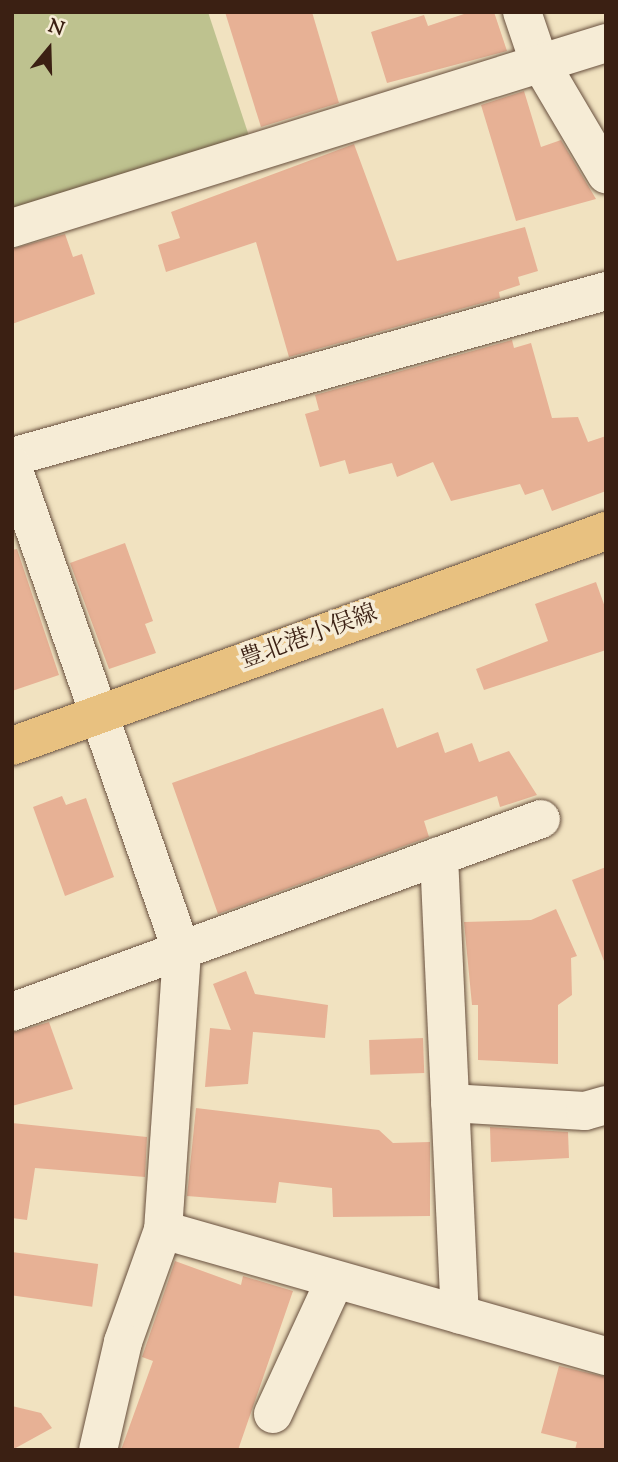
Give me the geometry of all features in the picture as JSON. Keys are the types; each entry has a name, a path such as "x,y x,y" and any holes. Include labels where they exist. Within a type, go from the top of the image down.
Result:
{"main road":[{"name":"豊北港小俣線","path":"12,746 606,531"}],"street":[{"path":"522,12 538,59 606,174"},
{"path":"12,228 538,59 606,43"},
{"path":"12,457 606,291"},
{"path":"12,464 96,716 183,952 163,1230 123,1342 97,1450"},
{"path":"12,1013 541,818"},
{"path":"439,856 460,1315"},
{"path":"450,1103 585,1111 606,1105"},
{"path":"163,1230 333,1283 606,1356"},
{"path":"273,1414 333,1283"}],"green space":[{"path":"12,12 208,12 249,136 12,213"}],"building":[{"path":"225,12 312,12 339,103 261,127"},
{"path":"470,12 494,12 507,51 387,83 371,32 424,15 428,26"},
{"path":"524,91 541,147 561,140 596,199 516,221 481,105"},
{"path":"354,144 397,261 525,227 538,271 518,277 520,285 499,292 500,298 289,357 256,242 166,272 158,245 180,238 171,212"},
{"path":"65,234 73,257 82,254 95,294 12,324 12,249"},
{"path":"512,340 514,348 531,343 552,418 578,417 588,442 606,436 606,491 552,511 543,489 525,495 520,484 451,501 433,462 397,477 392,463 349,474 345,460 320,467 305,414 319,410 315,395"},
{"path":"125,543 153,621 145,624 156,653 109,669 70,563"},
{"path":"17,549 59,675 12,691 12,550"},
{"path":"596,582 606,610 606,650 484,690 476,669 548,641 535,604"},
{"path":"383,708 397,748 438,732 445,753 472,743 479,762 509,751 537,795 500,807 497,796 424,821 429,837 218,914 172,783"},
{"path":"62,796 66,805 86,798 114,877 65,896 33,807"},
{"path":"606,867 606,960 604,961 572,880"},
{"path":"556,909 577,956 571,958 572,995 558,1005 558,1064 478,1060 478,1005 472,1005 464,922 531,920"},
{"path":"246,971 255,994 328,1005 325,1038 253,1032 248,1084 205,1087 210,1028 231,1030 213,984"},
{"path":"49,1022 73,1089 12,1106 12,1033"},
{"path":"423,1038 424,1073 370,1075 369,1040"},
{"path":"196,1108 379,1130 393,1143 430,1142 430,1216 333,1217 332,1188 279,1182 276,1203 187,1196"},
{"path":"12,1123 147,1137 145,1177 35,1168 27,1220 12,1218"},
{"path":"490,1127 568,1132 569,1158 491,1162"},
{"path":"12,1252 98,1264 92,1307 12,1295"},
{"path":"175,1261 241,1285 243,1276 293,1291 238,1450 121,1450 153,1361 142,1357"},
{"path":"559,1366 606,1377 606,1450 575,1450 577,1442 541,1433"},
{"path":"12,1406 41,1413 52,1428 12,1450"}]}
